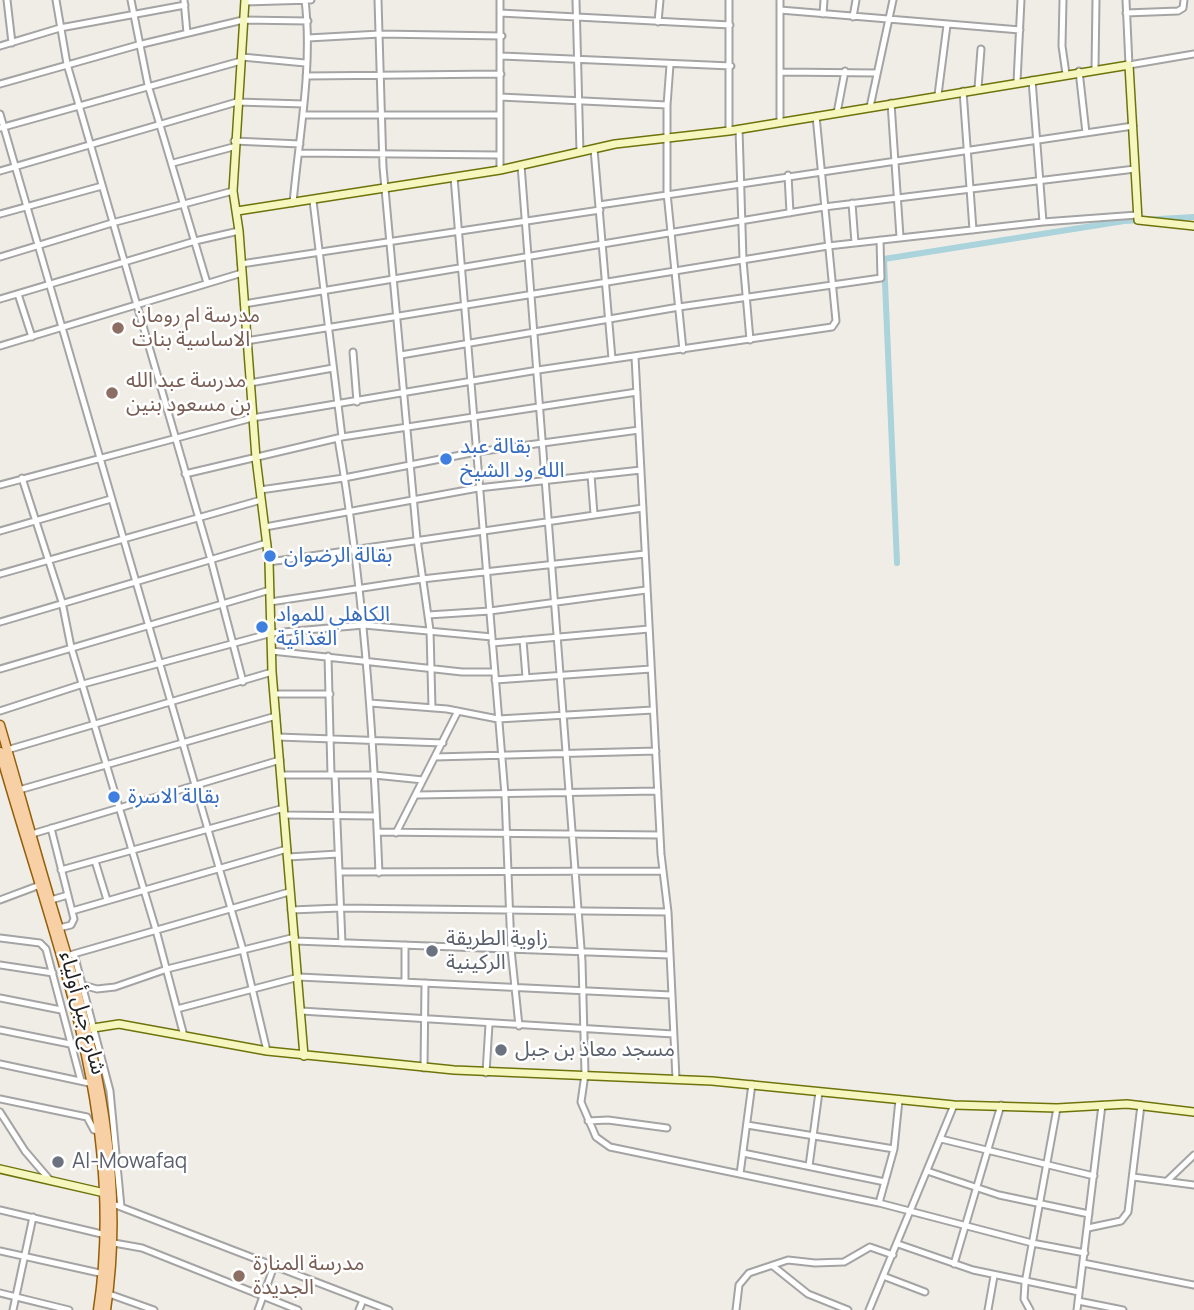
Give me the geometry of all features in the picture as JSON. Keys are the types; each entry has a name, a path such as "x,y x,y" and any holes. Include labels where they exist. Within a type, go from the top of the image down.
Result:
{"main road":[{"name":"شارع جبل أولياء","path":"0,724 4,751 85,1047 102,1131 113,1200 98,1310"},
{"name":"شارع جبل أولياء","path":"4,751 19,790 59,929 71,955 91,1027 107,1115 113,1200 114,1242 106,1310"}],"street":[{"path":"7,0 12,43"},
{"path":"57,0 67,64 224,603 243,681"},
{"path":"131,0 148,85 207,283"},
{"path":"293,203 306,76 308,38 305,0"},
{"path":"304,1056 272,672 269,562 252,418 239,231 233,191 233,144 245,1 311,0"},
{"path":"379,0 382,156 417,539 430,630 432,708"},
{"path":"500,0 500,170"},
{"path":"576,0 580,152"},
{"path":"658,22 660,0"},
{"path":"729,0 729,131"},
{"path":"780,0 780,121"},
{"path":"824,0 824,14"},
{"path":"853,17 856,0"},
{"path":"870,107 893,0"},
{"path":"1017,82 1021,0"},
{"path":"1063,0 1062,46 1066,74"},
{"path":"1095,69 1097,0"},
{"path":"1126,0 1137,215 1142,222 1194,226"},
{"path":"1126,13 1178,11 1183,8 1184,0"},
{"path":"0,46 60,28 185,2 187,33"},
{"path":"780,10 1020,30"},
{"path":"500,13 730,25"},
{"path":"0,16 8,15"},
{"path":"0,84 138,44 243,20 307,21"},
{"path":"938,95 947,25"},
{"path":"308,38 380,34 502,36"},
{"path":"978,88 981,48"},
{"path":"237,211 500,170 594,149 729,131 1194,54"},
{"path":"502,56 731,66"},
{"path":"2,128 241,59 306,63"},
{"path":"670,65 665,139 667,193 683,350"},
{"path":"837,113 845,71"},
{"path":"1079,71 1086,133"},
{"path":"780,72 877,73"},
{"path":"306,76 501,74"},
{"path":"1032,80 1042,180 1043,222"},
{"path":"963,91 973,230"},
{"path":"500,97 667,105"},
{"path":"0,171 160,127 237,102 304,104"},
{"path":"891,103 900,237"},
{"path":"0,114 243,950 267,1051"},
{"path":"303,114 500,115"},
{"path":"0,485 252,418 338,406 538,370 835,326 816,116"},
{"path":"0,346 207,283 242,269 390,241 599,208 667,193 1133,126"},
{"path":"739,129 743,260 750,340"},
{"path":"173,163 233,144 300,144"},
{"path":"594,149 612,359"},
{"path":"299,153 382,156 499,155"},
{"path":"521,165 568,754 582,991 585,1074 581,1102 596,1137 610,1147 879,1203 1032,1243 1085,1253"},
{"path":"244,304 824,207 1135,169"},
{"path":"788,175 790,213"},
{"path":"454,177 466,304 481,530 487,572 505,794 511,949 519,1026"},
{"path":"0,214 102,186"},
{"path":"0,257 112,223 233,191"},
{"path":"313,201 344,478 364,625 379,873"},
{"path":"852,204 855,243"},
{"path":"246,341 828,246 1043,222 1137,215"},
{"path":"0,299 195,241 239,231"},
{"path":"401,355 678,307 882,278 880,240"},
{"path":"18,294 32,337"},
{"path":"353,352 357,402"},
{"path":"635,357 646,590 676,1079"},
{"path":"249,383 333,368"},
{"path":"185,474 340,438 637,392"},
{"path":"260,490 344,478 476,452 639,430"},
{"path":"265,527 478,488 641,470"},
{"path":"591,475 594,513"},
{"path":"22,478 50,559 71,647 145,891 184,1037"},
{"path":"0,531 111,499"},
{"path":"0,574 261,500"},
{"path":"269,562 550,519 642,508"},
{"path":"0,622 267,543"},
{"path":"270,602 422,579 645,554"},
{"path":"0,669 270,590"},
{"path":"428,615 490,611 646,590"},
{"path":"0,711 83,684 272,633 364,625 430,630 492,640 523,640 649,629"},
{"path":"523,640 526,677"},
{"path":"272,651 495,672"},
{"path":"328,656 333,775 338,815 342,943"},
{"path":"495,680 651,669"},
{"path":"4,751 272,672"},
{"path":"274,694 330,694"},
{"path":"370,703 458,711 498,719 653,710"},
{"path":"396,833 458,711"},
{"path":"19,790 276,716"},
{"path":"278,737 331,736 443,743"},
{"path":"435,757 656,751"},
{"path":"32,834 281,760"},
{"path":"282,775 374,775 423,780"},
{"path":"416,796 658,792"},
{"path":"61,870 284,811 376,816"},
{"path":"51,828 74,923 59,929"},
{"path":"377,832 660,835"},
{"path":"72,911 287,853 338,855"},
{"path":"94,861 107,900"},
{"path":"340,872 663,871"},
{"path":"0,900 40,885"},
{"path":"113,1200 110,1091 91,1027 83,985 71,955 289,892"},
{"path":"51,900 68,895"},
{"path":"291,910 340,908 667,912"},
{"path":"0,938 43,946 81,1081"},
{"path":"83,985 106,989 167,969 295,939 669,956"},
{"path":"405,945 405,982"},
{"path":"0,965 52,974"},
{"path":"177,1009 299,977 671,995"},
{"path":"424,1068 425,983"},
{"path":"0,998 61,1010"},
{"path":"301,1011 425,1021 673,1034"},
{"path":"91,1027 119,1024 304,1056 486,1073 585,1074 752,1084 954,1105 1057,1108 1141,1105 1194,1112"},
{"path":"486,1073 489,1024"},
{"path":"0,1030 85,1047"},
{"path":"0,1064 94,1084"},
{"path":"740,1174 752,1084"},
{"path":"809,1166 819,1092"},
{"path":"0,1099 87,1117 94,1130 102,1131"},
{"path":"879,1203 894,1149 900,1100"},
{"path":"869,1310 954,1105"},
{"path":"954,1264 1002,1105"},
{"path":"1077,1310 1102,1105"},
{"path":"1088,1228 1113,1224 1126,1216 1141,1105"},
{"path":"1030,1310 1024,1299 1025,1283 1057,1108"},
{"path":"0,1112 25,1151 49,1179"},
{"path":"588,1121 608,1120 667,1128"},
{"path":"747,1125 894,1149"},
{"path":"941,1139 1094,1176"},
{"path":"743,1153 885,1182"},
{"path":"1168,1180 1194,1155"},
{"path":"0,1170 49,1179 113,1200 389,1310"},
{"path":"927,1171 976,1187 1089,1214"},
{"path":"1133,1177 1194,1185"},
{"path":"0,1210 107,1235"},
{"path":"13,1310 33,1217"},
{"path":"114,1242 142,1248 299,1310"},
{"path":"898,1244 994,1276 1079,1292"},
{"path":"736,1310 744,1277 773,1266 792,1260 816,1264 844,1262 870,1247 893,1255"},
{"path":"0,1251 104,1274"},
{"path":"1083,1263 1194,1285"},
{"path":"258,1310 274,1266"},
{"path":"773,1266 808,1294 848,1310"},
{"path":"883,1276 925,1292"},
{"path":"988,1310 994,1276"},
{"path":"0,1293 69,1310"},
{"path":"109,1294 154,1310"},
{"path":"359,1310 363,1300"},
{"path":"1078,1301 1123,1310"}],"waterway":[{"path":"897,563 884,259 1124,221 1194,217"}],"place":[{"name":"مدرسة ام رومان الاساسية بنات","path":"118,328"},
{"name":"مدرسة عبد الله بن مسعود بنين","path":"112,393"},
{"name":"بقالة عبد الله ود الشيخ","path":"446,459"},
{"name":"بقالة الرضوان","path":"270,556"},
{"name":"الكاهلي للمواد الغذائية","path":"262,627"},
{"name":"بقالة الاسرة","path":"114,797"},
{"name":"زاوية الطريقة الركينية","path":"432,951"},
{"name":"مسجد معاذ بن جبل","path":"501,1050"},
{"name":"Al-Mowafaq","path":"58,1162"},
{"name":"مدرسة المنارة الجديدة","path":"239,1276"}]}
